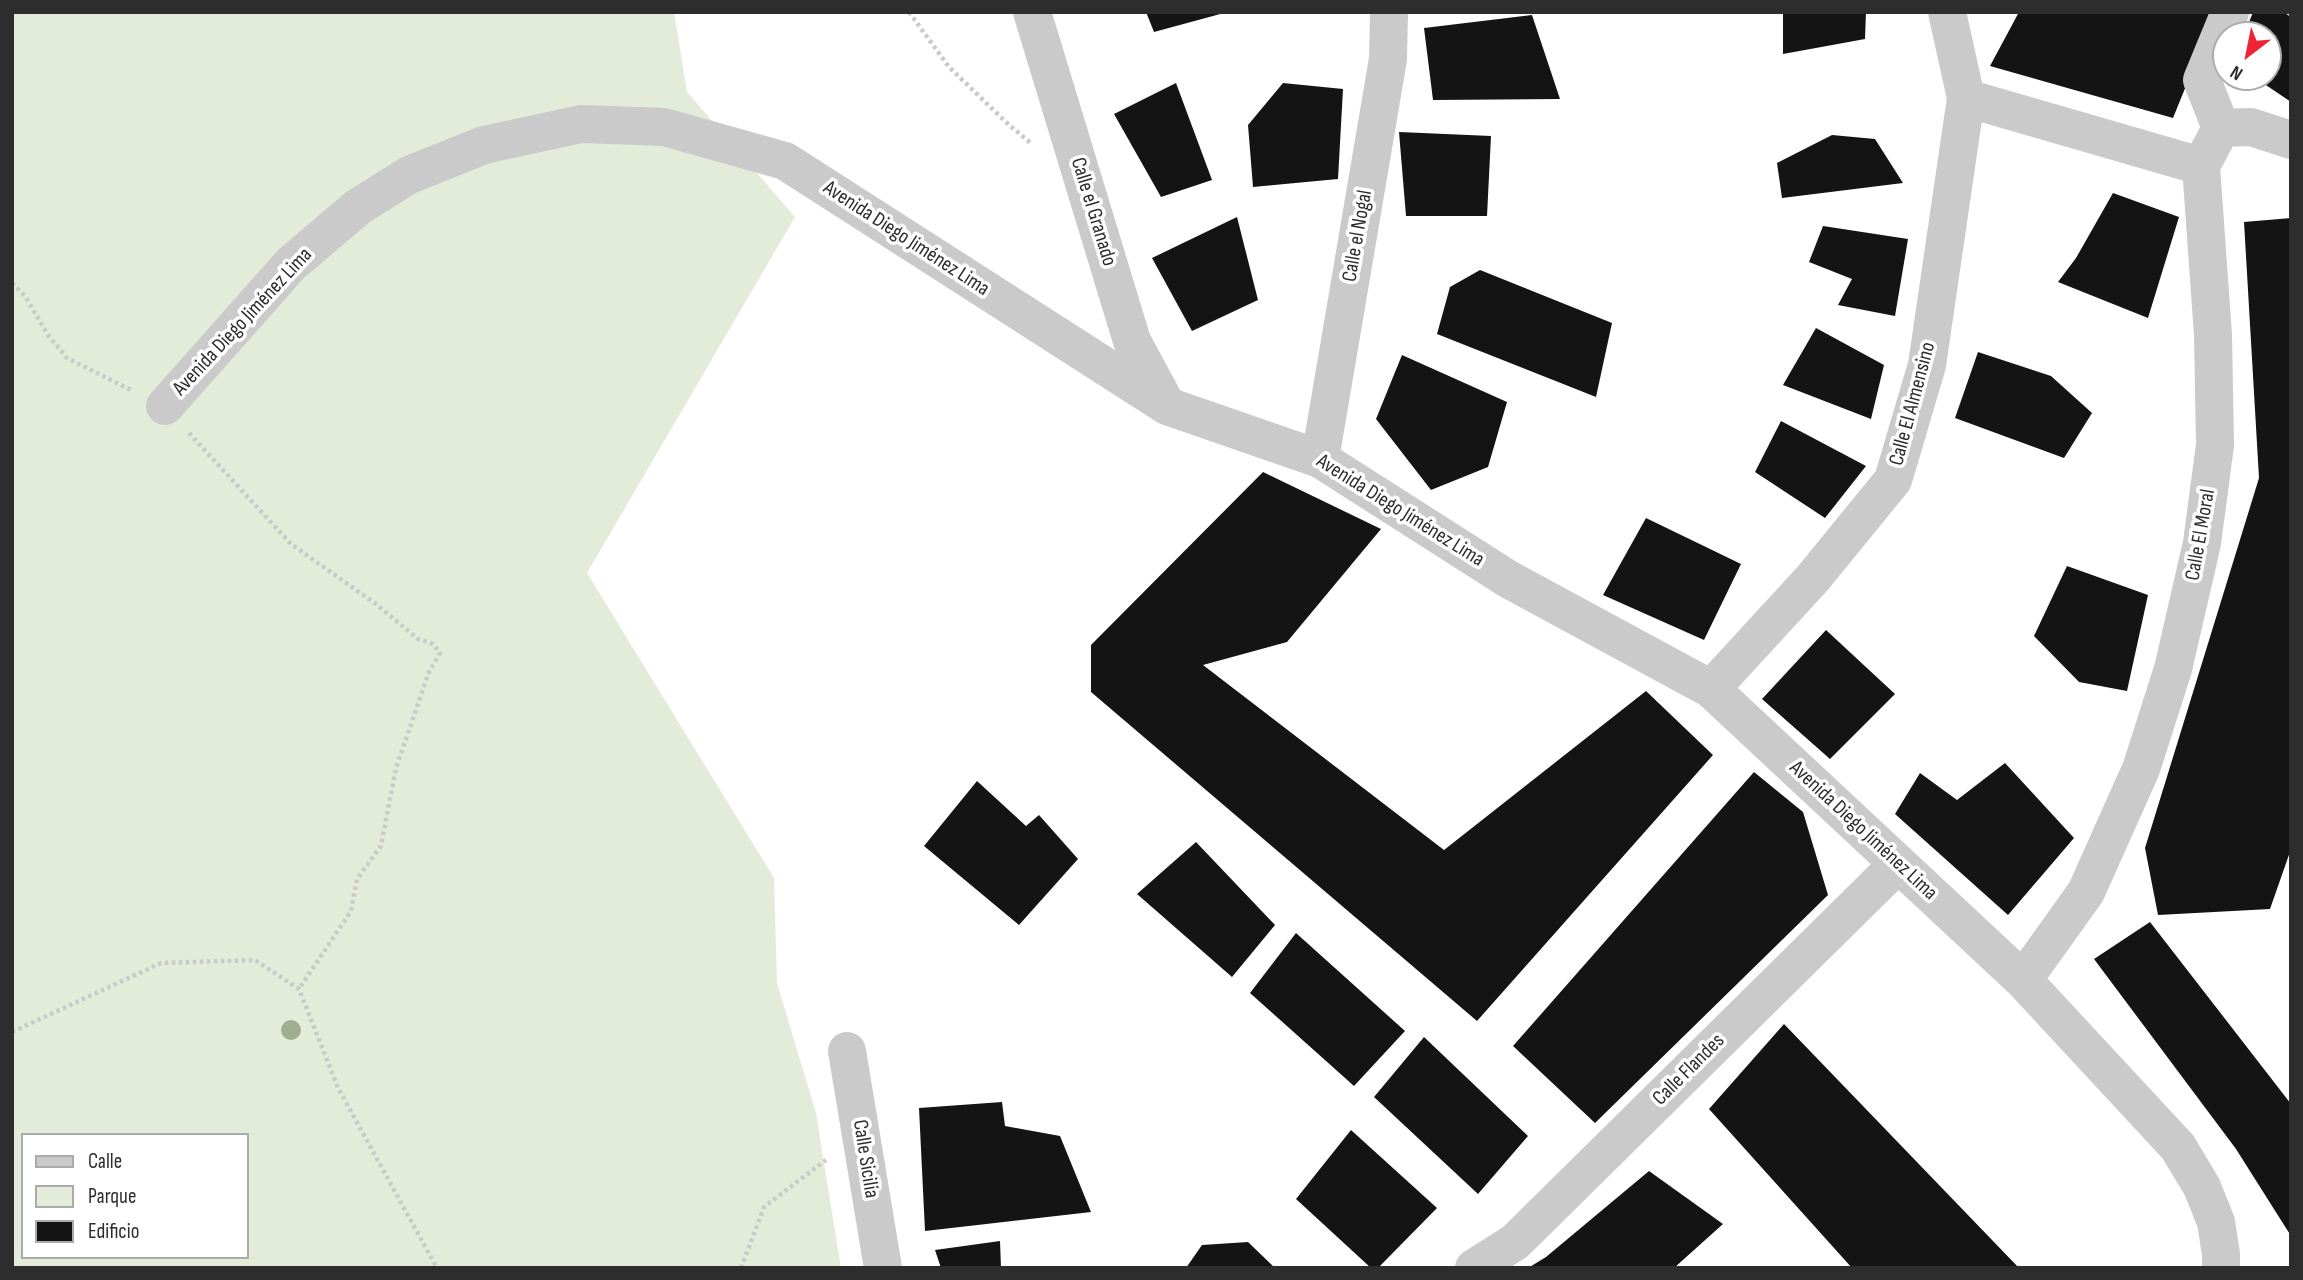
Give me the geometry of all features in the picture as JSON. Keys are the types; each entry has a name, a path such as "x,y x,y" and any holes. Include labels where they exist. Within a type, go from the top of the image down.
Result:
{"street":[{"name":"Calle el Granado","path":"1032,12 1132,341 1167,406"},
{"name":"Calle el Nogal","path":"1320,459 1388,59 1389,12"},
{"name":"Calle El Almensino","path":"1711,689 1813,578 1893,480 1927,365 1966,98 1947,12"},
{"path":"1966,98 2201,166 2221,128 2202,80 2230,12"},
{"name":"Avenida Diego Jiménez Lima","path":"165,406 291,264 358,207 409,175 484,145 582,124 664,127 785,161 1167,406 1320,459 1508,579 1711,689 2023,980 2178,1147 2202,1187 2216,1222 2221,1268"},
{"path":"2221,128 2251,127 2291,140"},
{"name":"Calle El Moral","path":"2023,980 2086,892 2141,769 2173,669 2202,543 2215,445 2213,335 2201,166"},
{"name":"Calle Flandes","path":"1474,1268 1515,1242 1898,864"},
{"name":"Calle Sicilia","path":"847,1051 883,1268"}],"path":[{"path":"909,12 948,67 1009,125 1035,146 1050,154 1068,158 1076,156"},
{"path":"12,283 25,296 48,335 67,358 165,406 291,544 376,604 418,639 433,644 440,653 429,672 396,768 381,846 357,879 351,911 299,989"},
{"path":"12,1032 161,963 255,960 299,989 338,1088 437,1268"},
{"path":"741,1268 764,1207 831,1157 864,1150"}],"green space":[{"path":"12,12 674,12 687,92 795,217 587,573 774,878 777,983 816,1113 841,1268 12,1268"}],"building":[{"path":"1146,12 1224,12 1224,13 1154,32"},
{"path":"1783,12 1866,12 1865,39 1783,54"},
{"path":"2019,12 2216,12 2173,118 1990,66"},
{"path":"2253,12 2283,12 2291,17 2291,102 2275,91 2282,91 2282,21 2249,21"},
{"path":"1532,15 1560,99 1433,100 1424,28"},
{"path":"1176,83 1212,180 1161,197 1114,114"},
{"path":"1283,83 1343,89 1338,179 1253,187 1248,125"},
{"path":"1399,132 1491,136 1487,216 1406,216"},
{"path":"1832,135 1875,139 1903,183 1782,198 1777,163"},
{"path":"2113,193 2179,217 2148,318 2058,282 2076,258"},
{"path":"1237,217 1258,300 1192,331 1152,258"},
{"path":"2291,218 2291,849 2270,909 2158,915 2145,848 2259,478 2244,222"},
{"path":"1823,226 1908,239 1895,316 1838,305 1852,279 1809,262"},
{"path":"1480,270 1612,323 1596,397 1437,334 1450,287"},
{"path":"1816,328 1884,365 1871,419 1783,385"},
{"path":"1978,352 2051,376 2092,413 2064,458 1955,418"},
{"path":"1402,355 1507,402 1488,467 1431,490 1376,419"},
{"path":"1781,421 1866,466 1825,518 1755,472"},
{"path":"1263,472 1381,529 1287,642 1203,665 1444,850 1646,691 1713,755 1477,1021 1091,692 1091,645"},
{"path":"1646,518 1741,564 1704,640 1603,595"},
{"path":"2067,566 2148,595 2127,691 2079,682 2034,636"},
{"path":"1826,630 1895,694 1830,759 1762,699"},
{"path":"2005,763 2074,838 2008,915 1895,814 1920,773 1957,800"},
{"path":"1754,772 1803,812 1828,895 1595,1123 1513,1046"},
{"path":"977,781 1026,826 1039,815 1078,859 1019,925 924,846"},
{"path":"1196,842 1275,925 1232,977 1137,894"},
{"path":"2150,922 2291,1104 2291,1236 2236,1149 2094,959"},
{"path":"1296,933 1405,1031 1354,1086 1250,993"},
{"path":"1784,1024 2019,1268 1852,1268 1709,1109"},
{"path":"1424,1037 1528,1136 1478,1194 1374,1097"},
{"path":"1002,1102 1005,1126 1060,1136 1091,1212 925,1231 919,1108"},
{"path":"1351,1130 1437,1208 1378,1268 1371,1268 1296,1199"},
{"path":"1649,1171 1723,1224 1674,1268 1528,1268 1546,1257"},
{"path":"1000,1241 1001,1268 941,1268 935,1250"},
{"path":"1248,1242 1275,1268 1186,1268 1202,1245"}]}
